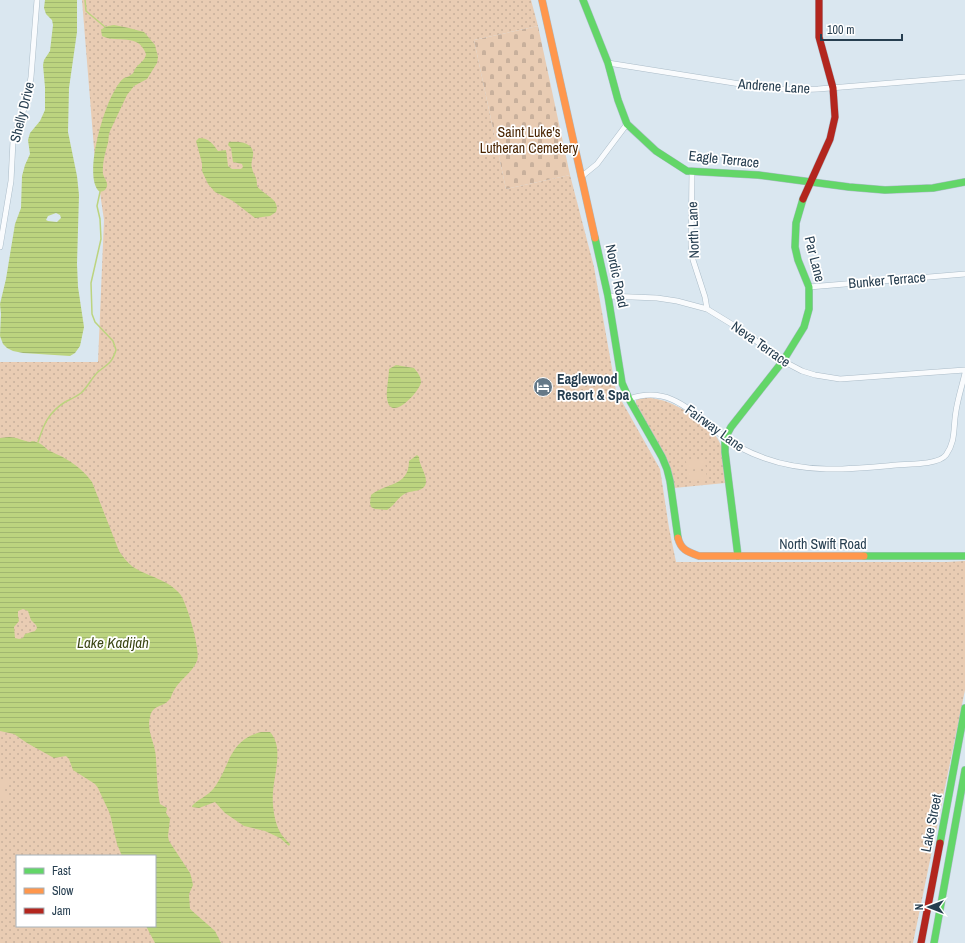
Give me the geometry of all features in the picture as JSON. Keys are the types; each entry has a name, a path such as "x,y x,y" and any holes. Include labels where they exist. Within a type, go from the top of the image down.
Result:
{"street":[{"name":"Shelly Drive","path":"0,247 11,181 13,141 27,100 31,77 37,0"},
{"name":"Nordic Road","path":"542,0 608,296 621,379 628,399 662,457 667,469 678,539 684,549"},
{"name":"Eagle Terrace","path":"582,0 608,63 618,100 627,124 645,142 686,171 758,175 885,190 933,188 965,182"},
{"name":"Par Lane","path":"725,438 731,427 783,361 807,319 809,308 809,287 798,260 795,236 798,213 827,148 835,117 834,88 819,36 819,0"},
{"name":"Andrene Lane","path":"608,63 759,87 794,90 965,77"},
{"path":"581,177 597,164 627,124"},
{"name":"North Lane","path":"692,172 691,245 694,266 705,297 707,309"},
{"name":"Bunker Terrace","path":"809,287 965,274"},
{"name":"Neva Terrace","path":"608,296 657,298 677,301 707,309 743,331 783,361 802,372 815,375 840,379 965,372"},
{"name":"Fairway Lane","path":"628,399 644,394 652,394 670,399 689,408 725,438 743,449 764,459 785,465 813,470 840,470 929,463 944,457 953,441 956,412 965,372"},
{"path":"725,438 725,452 738,556"},
{"name":"North Swift Road","path":"684,549 690,554 699,556 965,556"},
{"name":"Lake Street","path":"921,943 965,708"},
{"name":"Lake Street","path":"934,943 965,770"}],"green space":[{"path":"82,0 531,0 538,26 474,40 506,189 570,175 594,267 616,391 660,469 676,562 965,561 965,690 913,943 0,943 0,362 98,362 104,220 96,173"},
{"name":"Saint Luke's Lutheran Cemetery","path":"538,26 570,175 506,189 474,40"},
{"path":"643,397 660,400 676,406 692,415 713,433 722,450 725,483 674,488 636,407 636,400"},
{"path":"704,459 706,468 687,470 686,461"},
{"path":"706,471 707,479 688,481 687,473"},
{"path":"0,779 8,779 8,788 0,788"},
{"path":"0,791 8,791 8,800 0,800"}],"water":[{"path":"45,0 77,0 77,32 69,88 68,132 77,176 79,195 77,264 78,287 84,327 80,346 75,353 70,356 13,351 3,344 0,336 0,304 6,279 15,224 21,208 22,176 30,154 28,140 30,133 40,121 45,110 43,65 44,60 50,51 53,25 52,20 46,14 44,8","holes":["56,213 60,215 61,218 57,222 46,220 48,216"]},
{"path":"114,25 144,32 155,45 158,57 157,63 147,79 134,86 127,95 110,131 103,166 103,174 107,186 105,190 100,192 95,185 93,173 97,142 105,111 110,98 119,84 124,78 133,74 146,54 138,43 102,36 101,30 105,27"},
{"path":"199,138 208,140 218,151 226,150 228,166 232,169 241,169 243,167 242,164 233,162 231,148 228,145 229,142 240,142 250,146 253,152 252,166 257,186 274,200 277,208 276,212 270,216 255,218 233,201 215,192 208,184 202,171 202,163 196,141"},
{"path":"396,365 414,368 420,376 421,382 420,386 411,398 399,407 394,408 389,405 387,392 389,369"},
{"name":"Lake Kadijah","path":"12,437 30,442 37,442 80,469 92,482 119,551 133,567 169,585 180,594 183,599 190,617 195,638 198,656 197,661 173,692 169,700 153,710 150,717 149,728 156,754 160,804 167,808 166,813 170,819 168,836 169,841 190,873 192,880 193,885 189,894 190,909 215,931 221,943 155,943 147,927 156,927 156,855 122,855 117,844 110,814 98,788 95,784 73,770 69,759 66,756 54,758 14,734 0,731 0,438","holes":["23,609 28,611 31,620 36,625 37,628 35,631 25,634 23,638 15,638 14,627 19,621 18,611"]},
{"path":"417,455 426,478 424,487 419,490 406,493 387,510 375,509 371,507 371,495 401,480 405,476 408,469 409,461"},
{"path":"261,732 270,732 277,745 273,807 278,828 290,844 289,846 280,838 265,831 244,826 225,813 215,802 199,808 192,807 214,788 236,748 242,741"}],"waterway":[{"path":"85,0 86,11 105,27"},
{"path":"38,442 47,419 54,410 81,393 97,373 111,361 116,350 113,341 95,322 92,314 91,283 101,239 100,219 97,206 100,192"}],"traffic: fast":[{"path":"583,0 608,63 618,100 627,124 656,151 687,171 758,175 849,187 885,190 933,188 965,182"},
{"path":"738,556 725,452 725,438 731,427 783,361 804,327 809,309 809,287 798,260 795,247 796,223 803,199"},
{"path":"595,238 608,296 622,383 629,399 662,457 667,469 678,538"},
{"path":"864,556 965,556"},
{"path":"940,843 965,708"},
{"path":"934,943 965,770"}],"traffic: slow":[{"path":"542,0 595,238"},
{"path":"678,538 683,548 688,552 699,556 864,556"}],"traffic: jam":[{"path":"803,199 830,139 835,117 833,88 819,37 819,0"},
{"path":"921,943 940,843"}],"place":[{"name":"Eaglewood Resort & Spa","path":"543,387"}]}
